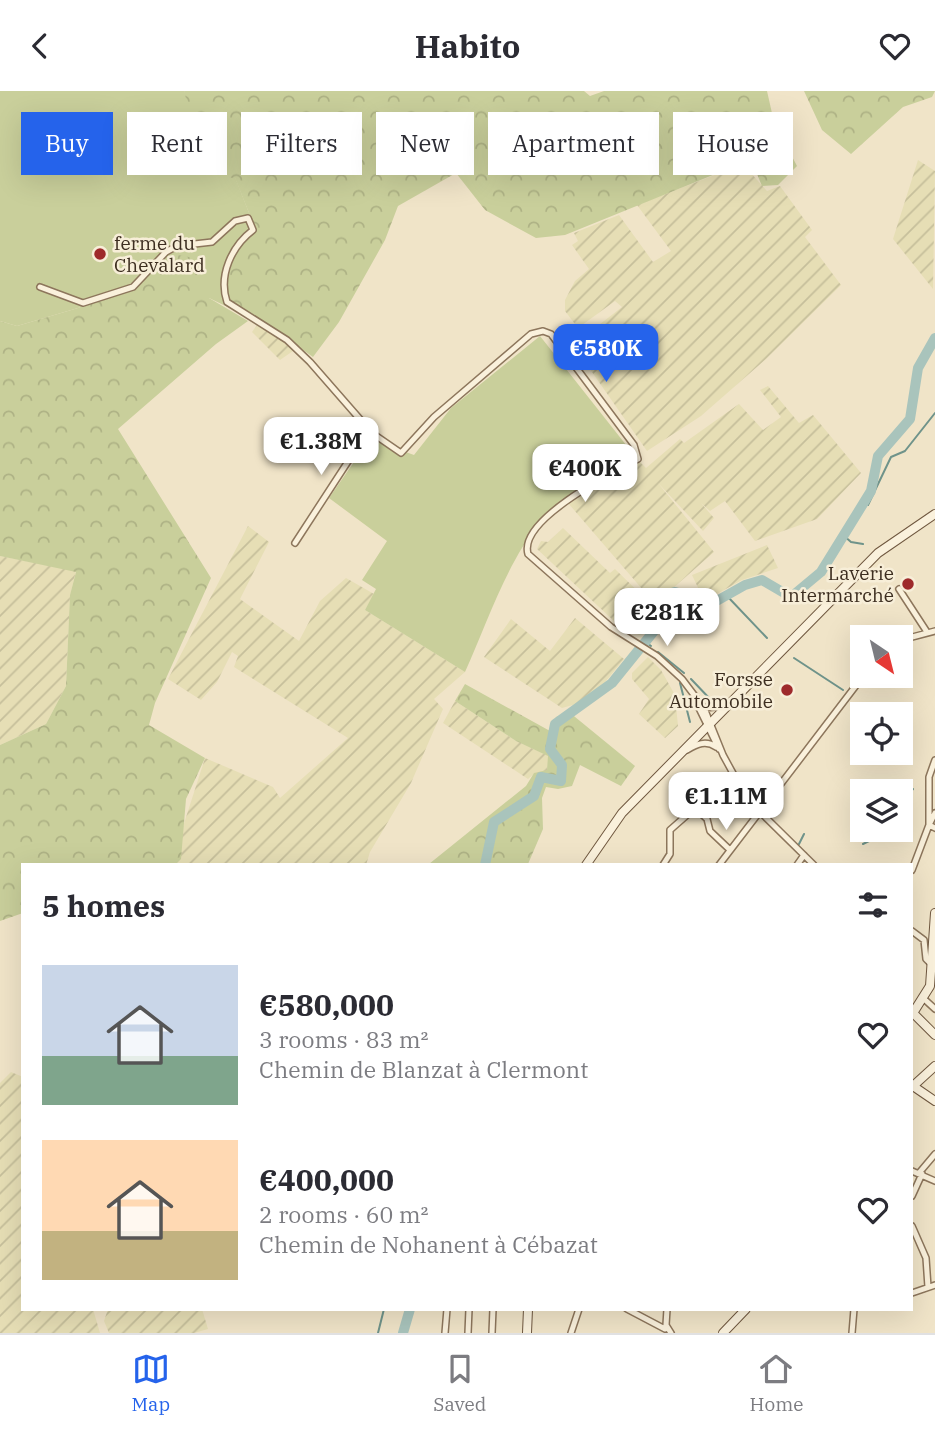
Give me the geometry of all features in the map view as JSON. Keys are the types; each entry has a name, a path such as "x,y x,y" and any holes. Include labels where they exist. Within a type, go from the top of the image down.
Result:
{"main road":[{"path":"587,863 622,813 855,578 890,544 935,517"},
{"path":"913,1012 925,995 933,965 935,913"},
{"path":"913,1014 935,1035"},
{"path":"913,1086 935,1066"},
{"path":"913,1088 935,1101"},
{"path":"527,1333 528,1311"},
{"path":"723,1333 744,1311"}],"street":[{"path":"40,287 83,303 133,288 166,252 177,246 212,242 235,221 248,218 253,230 234,247 229,260 224,292 227,302 287,340 372,433 395,451 405,450 434,417 531,334 543,331 551,334 635,445 638,459 559,507 534,532 526,548 528,554 611,627 673,670 704,708 721,752 740,788 758,811 812,863"},
{"path":"295,543 362,440 372,433"},
{"path":"899,589 927,632"},
{"path":"914,636 935,631"},
{"path":"720,863 854,688"},
{"path":"690,689 710,725"},
{"path":"704,708 713,710 729,705"},
{"path":"681,753 703,743 710,743 721,752"},
{"path":"932,826 929,777 935,759"},
{"path":"664,863 670,854 670,830 695,808 704,796"},
{"path":"695,808 707,818 710,831 729,849"},
{"path":"913,868 935,813"},
{"path":"798,863 804,855"},
{"path":"913,932 924,940 926,959 933,965"},
{"path":"935,986 925,995 935,1009"},
{"path":"913,1193 920,1174 935,1154"},
{"path":"913,1171 933,1177"},
{"path":"913,1228 926,1258 928,1287"},
{"path":"913,1293 935,1285"},
{"path":"445,1333 447,1311"},
{"path":"468,1333 469,1311"},
{"path":"492,1333 493,1311"},
{"path":"571,1333 578,1311"},
{"path":"631,1311 665,1329 666,1325"},
{"path":"667,1311 666,1325 671,1333"},
{"path":"852,1333 854,1311"}],"shaded area":[{"path":"918,160 935,171 933,289 893,239"},
{"path":"715,175 753,175 767,191 780,186 812,230 805,237 841,285 766,359 701,416 647,451 585,362 600,352 586,335 622,307 615,301 578,328 565,311 565,300 575,281 589,269 572,245 578,241 574,233 619,215 653,262 671,251 637,205"},
{"path":"257,325 284,341 293,351 280,360 252,332"},
{"path":"768,386 799,423 813,415 861,473 817,519 755,541 725,501 710,511 701,503 714,518 703,531 658,483 714,552 655,604 568,503 640,462 646,468 680,439 684,443 739,404 763,430 781,417 760,390"},
{"path":"248,526 269,542 240,599 299,641 320,601 346,578 374,594 365,610 465,672 434,699 443,709 411,783 370,852 367,863 171,863 205,758 273,787 280,798 348,738 234,667 238,656 232,652 217,682 201,700 168,679"},
{"path":"563,528 610,573 615,569 653,606 643,634 639,635 614,621 537,549 541,541 548,542"},
{"path":"767,545 778,568 742,580 715,595 701,594 692,575"},
{"path":"0,556 76,571 70,596 66,686 46,724 0,745"},
{"path":"575,618 624,659 597,692 580,703 562,708 484,657 511,619 550,651"},
{"path":"648,657 661,670 675,695 678,726 665,738 639,714 649,699 632,679 632,673"},
{"path":"455,701 516,741 549,756 547,771 535,773 528,779 443,723"},
{"path":"11,1072 21,1076 21,1311 94,1311 100,1333 0,1333 0,1083"},
{"path":"107,1311 203,1311 208,1329 194,1333 109,1333 104,1321"}],"green space":[{"path":"0,91 184,91 196,112 127,112 127,175 227,175 227,164 253,223 224,302 234,310 209,298 133,287 78,308 17,326 0,321"},
{"path":"184,91 584,91 590,96 604,91 767,91 772,112 673,112 673,175 713,175 565,235 536,238 485,210 458,175 474,175 474,112 376,112 376,175 452,175 398,206 385,240 339,322 313,357 272,328 249,319 224,302 221,292 234,247 251,232 253,223 235,178 206,175 227,175 227,112 189,112"},
{"path":"804,91 935,91 932,97 903,107 851,154 822,130"},
{"path":"757,175 788,175 778,185 762,186"},
{"path":"167,253 200,259 209,298 248,321 216,344 118,429 211,578 155,703 149,725 205,758 186,799 181,859 177,863 21,863 21,914 0,921 0,745 46,724 66,686 70,595 76,572 0,556 0,321 17,326 78,308 133,287"},
{"path":"540,336 634,455 571,494 549,513 527,539 507,575 465,672 365,610 376,589 362,580 387,541 329,498 370,439 414,455 451,408"},
{"path":"465,684 550,731 556,717 569,712 635,766 621,786 580,765 572,786 558,789 546,787 542,798 543,829 528,863 430,863 526,786 534,773 547,770 548,756 516,741 455,701"}],"waterway":[{"path":"485,863 494,822 534,796 541,777 561,781 562,765 550,749 555,724 612,683 654,631 663,596 675,592 713,603 745,585 762,580 791,597 821,572 871,491 878,456 910,419 918,368 935,338"},
{"path":"868,505 891,457 905,451 935,413"},
{"path":"843,535 851,542 863,544"},
{"path":"728,597 767,638"},
{"path":"644,647 647,643 651,646"},
{"path":"658,652 684,673"},
{"path":"794,658 843,690"},
{"path":"691,679 711,700"},
{"path":"680,683 690,722"},
{"path":"799,844 804,834"},
{"path":"863,844 867,842"},
{"path":"378,1333 384,1311"},
{"path":"403,1333 409,1311"}],"place":[{"name":"ferme du Chevalard","path":"100,254"},
{"name":"Laverie Intermarché","path":"908,584"},
{"name":"Forsse Automobile","path":"787,690"}]}
